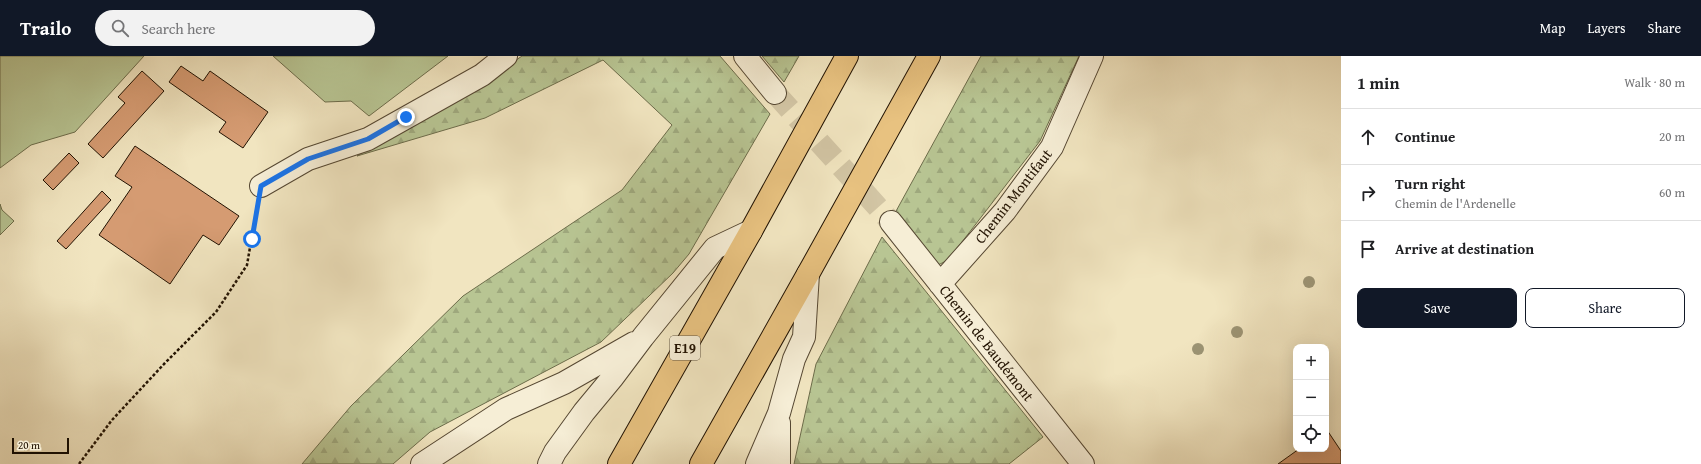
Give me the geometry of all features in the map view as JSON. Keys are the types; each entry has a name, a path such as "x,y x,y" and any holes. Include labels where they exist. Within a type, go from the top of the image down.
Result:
{"highway":[{"name":"E19","path":"619,464 848,56"},
{"path":"701,464 929,56"}],"street":[{"path":"261,186 308,159 368,139 482,75 506,56"},
{"path":"745,56 775,93"},
{"name":"Chemin Montifaut","path":"940,284 1005,211 1052,147 1092,56"},
{"name":"Chemin de Baudémont","path":"891,222 1083,464"},
{"path":"548,464 584,412 715,248 751,231"},
{"path":"757,464 779,413 794,359 804,337 808,274"},
{"path":"422,464 506,409 564,383 644,337"},
{"path":"778,464 779,413"}],"path":[{"path":"79,464 112,420 164,364 216,312 248,265 261,186"}],"green space":[{"path":"0,56 144,56 75,132 31,145 0,168"},
{"path":"273,56 448,56 369,116 351,101 325,102"},
{"path":"522,56 720,56 770,114 689,254 673,273 601,342 430,432 393,464 302,464 351,406 463,296 622,190 672,125 603,60 485,118 357,156 483,83"},
{"path":"762,56 799,56 784,82"},
{"path":"981,56 1079,56 1040,141 948,260 938,265 895,213"},
{"path":"0,204 2,210 14,221 0,235"},
{"path":"882,237 1043,437 1009,464 794,464 816,364"}],"building":[{"path":"181,66 203,81 210,71 268,112 243,148 219,132 226,122 169,82"},
{"path":"142,71 164,91 103,158 88,144 125,103 118,97"},
{"path":"135,146 239,216 219,245 203,235 170,284 99,235 132,187 115,176"},
{"path":"69,153 79,163 53,190 43,180"},
{"path":"102,191 111,200 66,249 57,241"},
{"path":"1329,433 1341,451 1341,464 1278,464 1295,452 1329,452"}],"tunnel":[{"path":"775,93 891,222"}],"route":[{"path":"252,239 261,186 308,159 368,139 406,117"}]}
